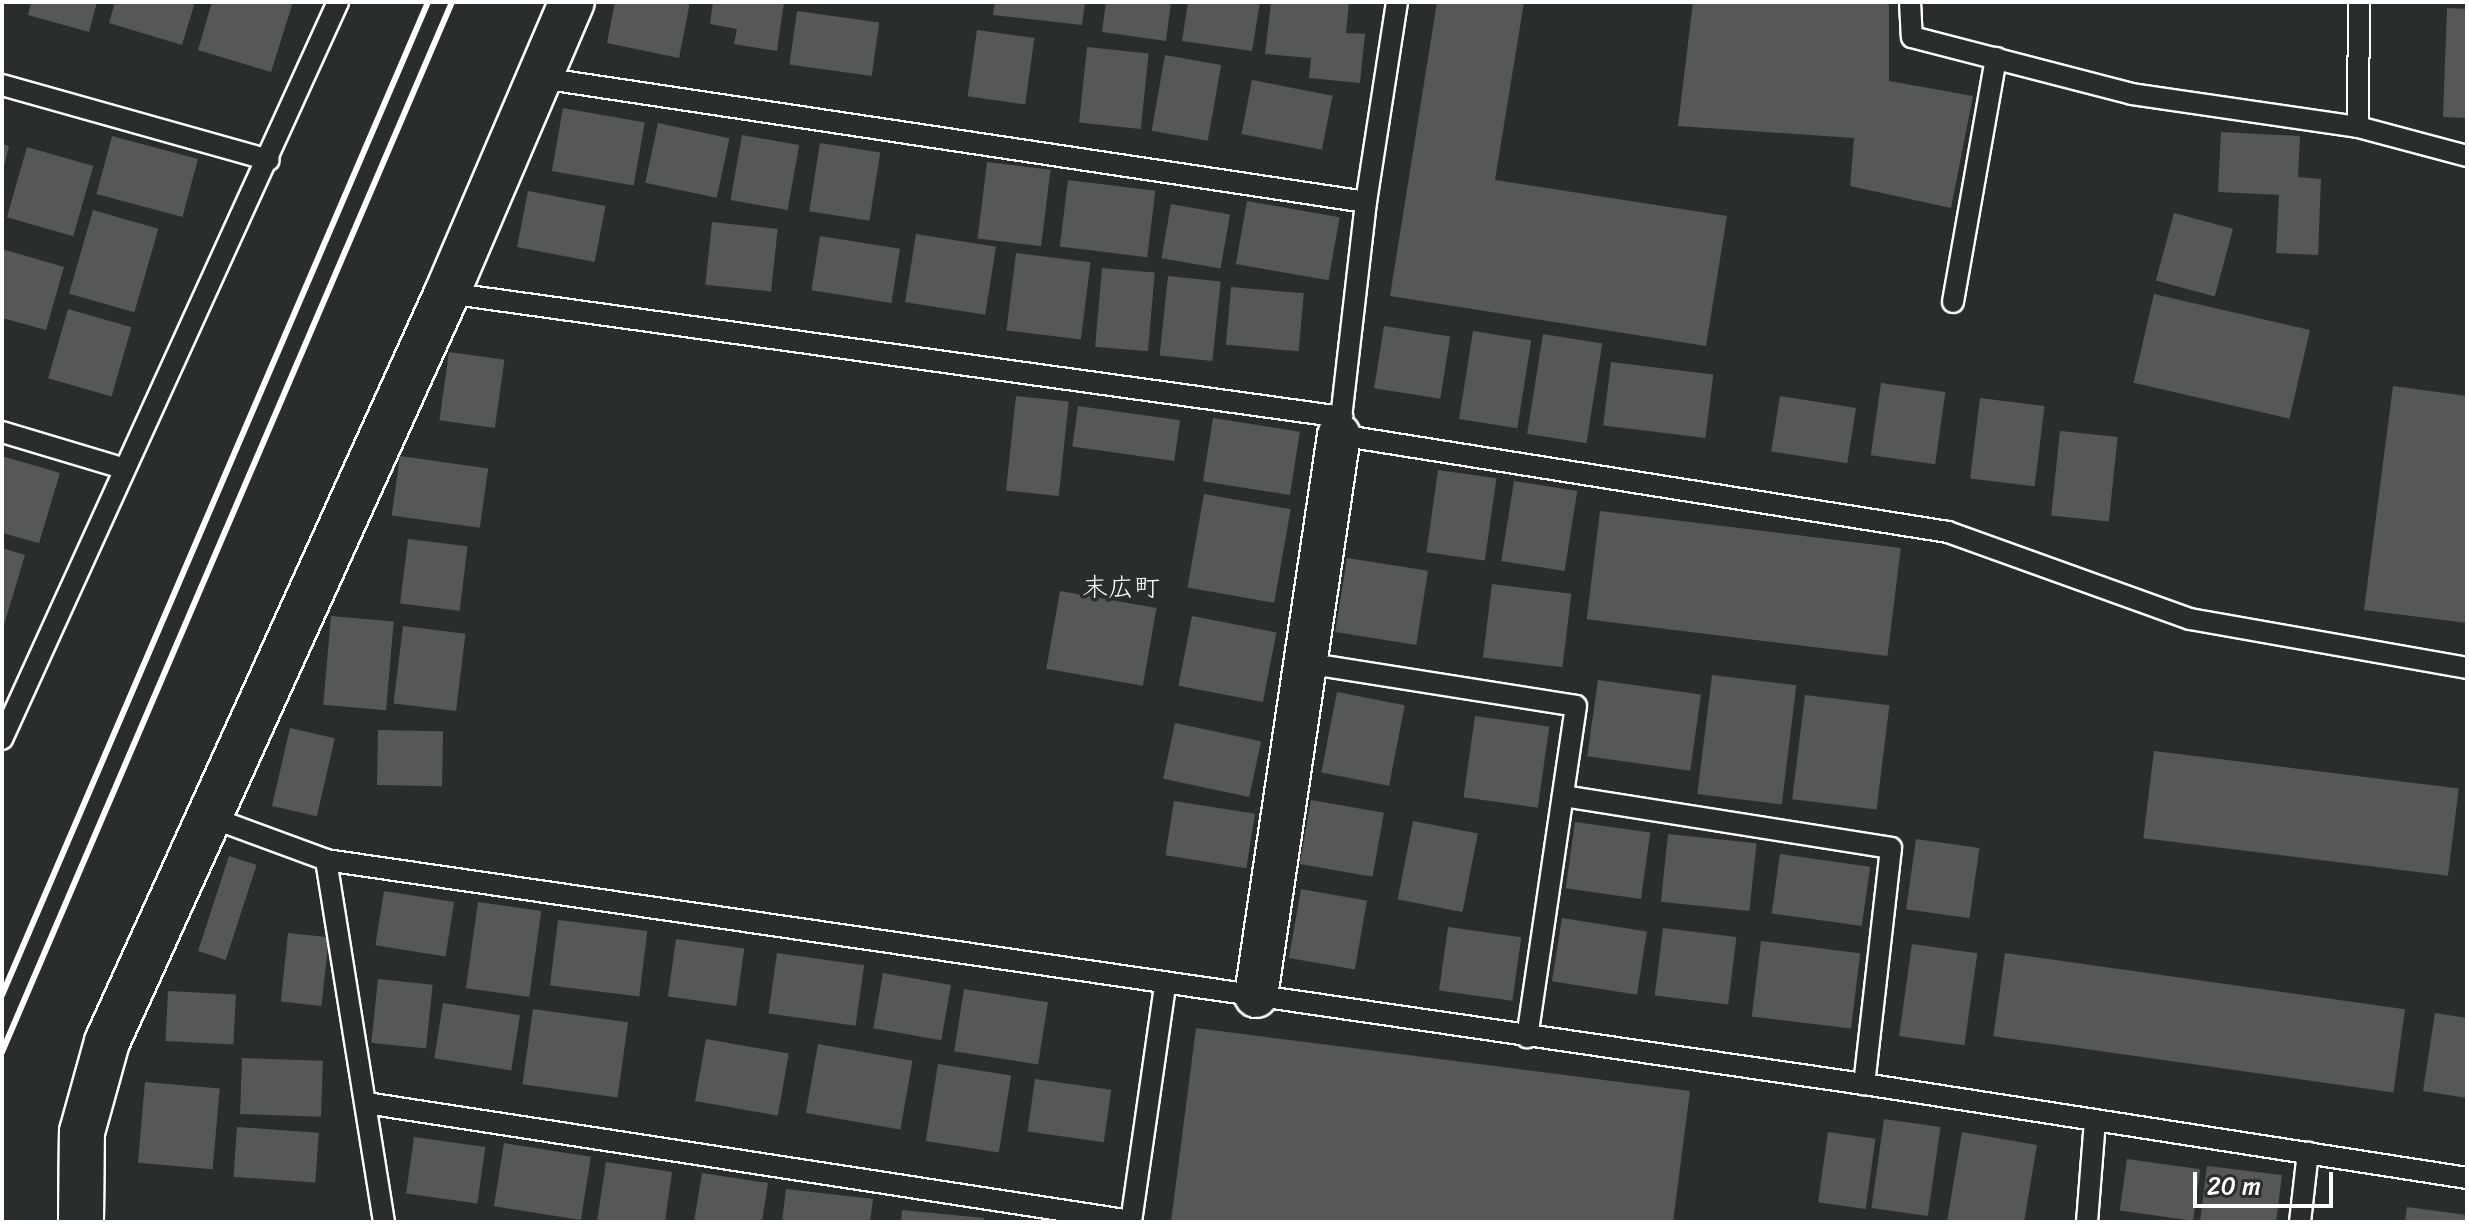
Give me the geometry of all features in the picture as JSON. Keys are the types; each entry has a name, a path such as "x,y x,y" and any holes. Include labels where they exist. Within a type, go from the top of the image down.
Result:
{"street":[{"path":"81,1222 82,1132 107,1042 447,293 572,2"},
{"path":"1256,996 1340,426"}],"lane":[{"path":"2,739 269,160 338,2"},
{"path":"1340,426 1366,202 1397,2"},
{"path":"1910,2 1912,37 2132,94 2358,127 2467,156"},
{"path":"2358,127 2359,2"},
{"path":"1953,302 1996,58"},
{"path":"541,78 1366,202"},
{"path":"2,85 269,160"},
{"path":"447,293 1340,426 1948,532 2190,619 2467,668"},
{"path":"2,432 125,469"},
{"path":"1305,663 1576,706 1527,1037"},
{"path":"1563,796 1891,848 1864,1084"},
{"path":"210,817 326,860 1165,985 1864,1084 2467,1178"},
{"path":"326,860 366,1103 381,1222"},
{"path":"366,1103 1131,1222 1165,985"},
{"path":"2087,1222 2095,1121"},
{"path":"2300,1222 2308,1152"}],"building":[{"path":"31,2 97,2 89,32 28,15"},
{"path":"115,2 195,2 182,45 109,23"},
{"path":"212,2 293,2 271,72 198,50"},
{"path":"615,2 690,2 679,58 607,43"},
{"path":"713,2 784,2 777,51 734,44 737,29 710,24"},
{"path":"995,2 1085,2 1082,25 993,15"},
{"path":"1106,2 1171,2 1166,41 1102,32"},
{"path":"1188,2 1260,2 1252,51 1182,41"},
{"path":"1271,2 1349,2 1346,33 1365,34 1360,83 1309,78 1311,58 1265,54"},
{"path":"1437,2 1524,2 1495,180 1727,216 1706,346 1390,296"},
{"path":"1693,2 1889,2 1889,81 1973,96 1951,208 1850,186 1854,138 1678,126"},
{"path":"2447,8 2467,9 2467,118 2443,117"},
{"path":"797,11 879,23 872,76 789,64"},
{"path":"977,30 1034,38 1025,104 968,96"},
{"path":"1087,47 1149,53 1141,129 1079,123"},
{"path":"1165,55 1221,65 1208,141 1152,131"},
{"path":"1252,80 1332,96 1322,150 1242,134"},
{"path":"563,108 645,122 634,185 552,171"},
{"path":"658,123 729,138 717,198 645,183"},
{"path":"2221,132 2300,136 2298,177 2321,179 2318,255 2276,253 2279,195 2218,192"},
{"path":"742,135 799,145 788,210 731,200"},
{"path":"112,136 198,159 182,217 96,194"},
{"path":"820,143 880,153 869,221 809,211"},
{"path":"2,144 9,146 3,170 2,169"},
{"path":"27,147 93,166 73,236 7,217"},
{"path":"987,162 1051,170 1041,246 978,238"},
{"path":"1068,180 1155,191 1147,257 1060,247"},
{"path":"528,191 606,206 595,262 517,247"},
{"path":"1247,201 1340,217 1328,280 1236,264"},
{"path":"1171,204 1230,214 1221,269 1161,258"},
{"path":"93,210 158,229 134,312 69,294"},
{"path":"2174,213 2233,229 2215,296 2156,281"},
{"path":"712,222 778,229 771,292 705,285"},
{"path":"916,234 996,247 985,315 905,302"},
{"path":"820,236 900,249 891,303 811,290"},
{"path":"2,249 64,267 46,330 2,318"},
{"path":"1016,253 1090,262 1081,340 1006,330"},
{"path":"1102,268 1155,273 1148,351 1095,347"},
{"path":"1168,276 1221,282 1212,361 1160,356"},
{"path":"1231,287 1304,293 1299,351 1226,345"},
{"path":"2154,294 2310,330 2289,419 2134,383"},
{"path":"68,309 131,327 112,396 48,378"},
{"path":"1384,326 1450,336 1440,399 1374,388"},
{"path":"1473,331 1531,340 1517,428 1459,419"},
{"path":"1543,334 1602,343 1586,443 1527,434"},
{"path":"449,352 504,360 495,428 439,420"},
{"path":"1611,362 1713,375 1705,438 1603,426"},
{"path":"1881,383 1945,392 1935,464 1871,455"},
{"path":"2393,386 2467,396 2467,623 2364,610"},
{"path":"1016,396 1069,402 1059,496 1006,490"},
{"path":"1780,396 1856,408 1847,463 1771,451"},
{"path":"1980,398 2045,406 2035,486 1970,478"},
{"path":"1078,406 1180,420 1174,461 1072,447"},
{"path":"1213,418 1300,432 1290,495 1203,481"},
{"path":"2060,431 2118,437 2109,522 2051,516"},
{"path":"2,456 60,473 39,543 2,533"},
{"path":"400,456 488,468 480,528 392,515"},
{"path":"1438,470 1496,478 1485,560 1426,552"},
{"path":"1514,481 1577,491 1565,571 1501,561"},
{"path":"1204,494 1291,509 1274,603 1188,588"},
{"path":"1600,511 1901,548 1887,656 1587,619"},
{"path":"408,539 468,546 460,611 400,604"},
{"path":"2,548 25,555 3,628 2,627"},
{"path":"1347,558 1428,571 1416,645 1335,632"},
{"path":"1492,584 1571,594 1562,667 1483,657"},
{"path":"1060,591 1157,608 1143,686 1046,669"},
{"path":"331,616 394,621 386,710 323,705"},
{"path":"1192,616 1276,632 1263,702 1178,686"},
{"path":"403,626 466,634 456,711 393,703"},
{"path":"1712,675 1796,685 1782,804 1697,794"},
{"path":"1598,680 1701,694 1690,771 1587,756"},
{"path":"1337,692 1405,705 1389,786 1321,772"},
{"path":"1805,695 1889,705 1877,810 1792,799"},
{"path":"1475,716 1549,726 1538,808 1464,797"},
{"path":"1175,723 1261,741 1249,797 1163,779"},
{"path":"290,728 335,738 317,816 272,806"},
{"path":"378,730 443,731 442,786 377,785"},
{"path":"2154,751 2459,788 2448,876 2143,838"},
{"path":"1311,800 1384,813 1373,877 1300,864"},
{"path":"1174,801 1255,814 1246,868 1165,855"},
{"path":"1413,821 1478,834 1463,912 1398,900"},
{"path":"1575,822 1650,833 1641,899 1566,888"},
{"path":"1668,834 1757,843 1749,911 1661,902"},
{"path":"1916,839 1979,848 1969,918 1906,909"},
{"path":"1780,854 1870,867 1862,926 1772,913"},
{"path":"229,856 257,865 226,960 198,951"},
{"path":"1301,889 1367,901 1355,970 1289,958"},
{"path":"384,891 454,902 446,956 375,945"},
{"path":"478,902 541,911 529,997 466,988"},
{"path":"1562,918 1647,931 1637,995 1552,981"},
{"path":"558,920 647,931 639,996 550,986"},
{"path":"1448,927 1521,937 1512,1001 1439,990"},
{"path":"1663,928 1736,937 1728,1005 1655,995"},
{"path":"288,933 329,937 322,1006 281,1002"},
{"path":"676,939 744,949 736,1006 668,996"},
{"path":"1761,941 1860,953 1851,1029 1752,1016"},
{"path":"1912,944 1977,953 1964,1045 1899,1036"},
{"path":"777,953 864,965 856,1026 769,1013"},
{"path":"2005,953 2405,1009 2393,1092 1993,1036"},
{"path":"883,973 951,985 941,1040 873,1028"},
{"path":"378,979 433,985 426,1048 371,1043"},
{"path":"964,989 1048,1002 1038,1065 954,1051"},
{"path":"168,991 236,995 233,1044 165,1041"},
{"path":"443,1003 520,1015 511,1071 434,1058"},
{"path":"533,1009 628,1022 617,1098 522,1084"},
{"path":"2435,1013 2467,1018 2467,1098 2423,1091"},
{"path":"1196,1028 1690,1091 1673,1222 1171,1222"},
{"path":"706,1039 789,1054 778,1116 695,1101"},
{"path":"818,1044 913,1061 900,1130 806,1113"},
{"path":"242,1058 323,1061 321,1117 240,1114"},
{"path":"938,1064 1011,1076 999,1153 926,1141"},
{"path":"1035,1079 1111,1090 1104,1142 1028,1131"},
{"path":"145,1082 220,1089 213,1169 138,1163"},
{"path":"1884,1119 1940,1127 1928,1216 1871,1208"},
{"path":"237,1127 319,1133 315,1183 234,1177"},
{"path":"1828,1132 1876,1139 1866,1209 1818,1202"},
{"path":"1962,1132 2037,1145 2024,1222 1947,1222"},
{"path":"414,1137 485,1147 477,1203 406,1193"},
{"path":"504,1143 591,1157 581,1220 494,1206"},
{"path":"2127,1159 2200,1169 2193,1221 2120,1210"},
{"path":"606,1162 672,1172 665,1222 597,1222"},
{"path":"2207,1166 2282,1175 2276,1222 2200,1222"},
{"path":"702,1173 768,1183 762,1222 694,1222"},
{"path":"786,1189 873,1199 870,1222 782,1222"},
{"path":"2407,1207 2467,1215 2467,1222 2405,1222"},
{"path":"902,1210 984,1218 983,1222 901,1222"}],"railway":[{"path":"2,995 428,2"},
{"path":"2,1052 452,2"}],"district":[{"name":"末広町","path":"1121,588"}]}
